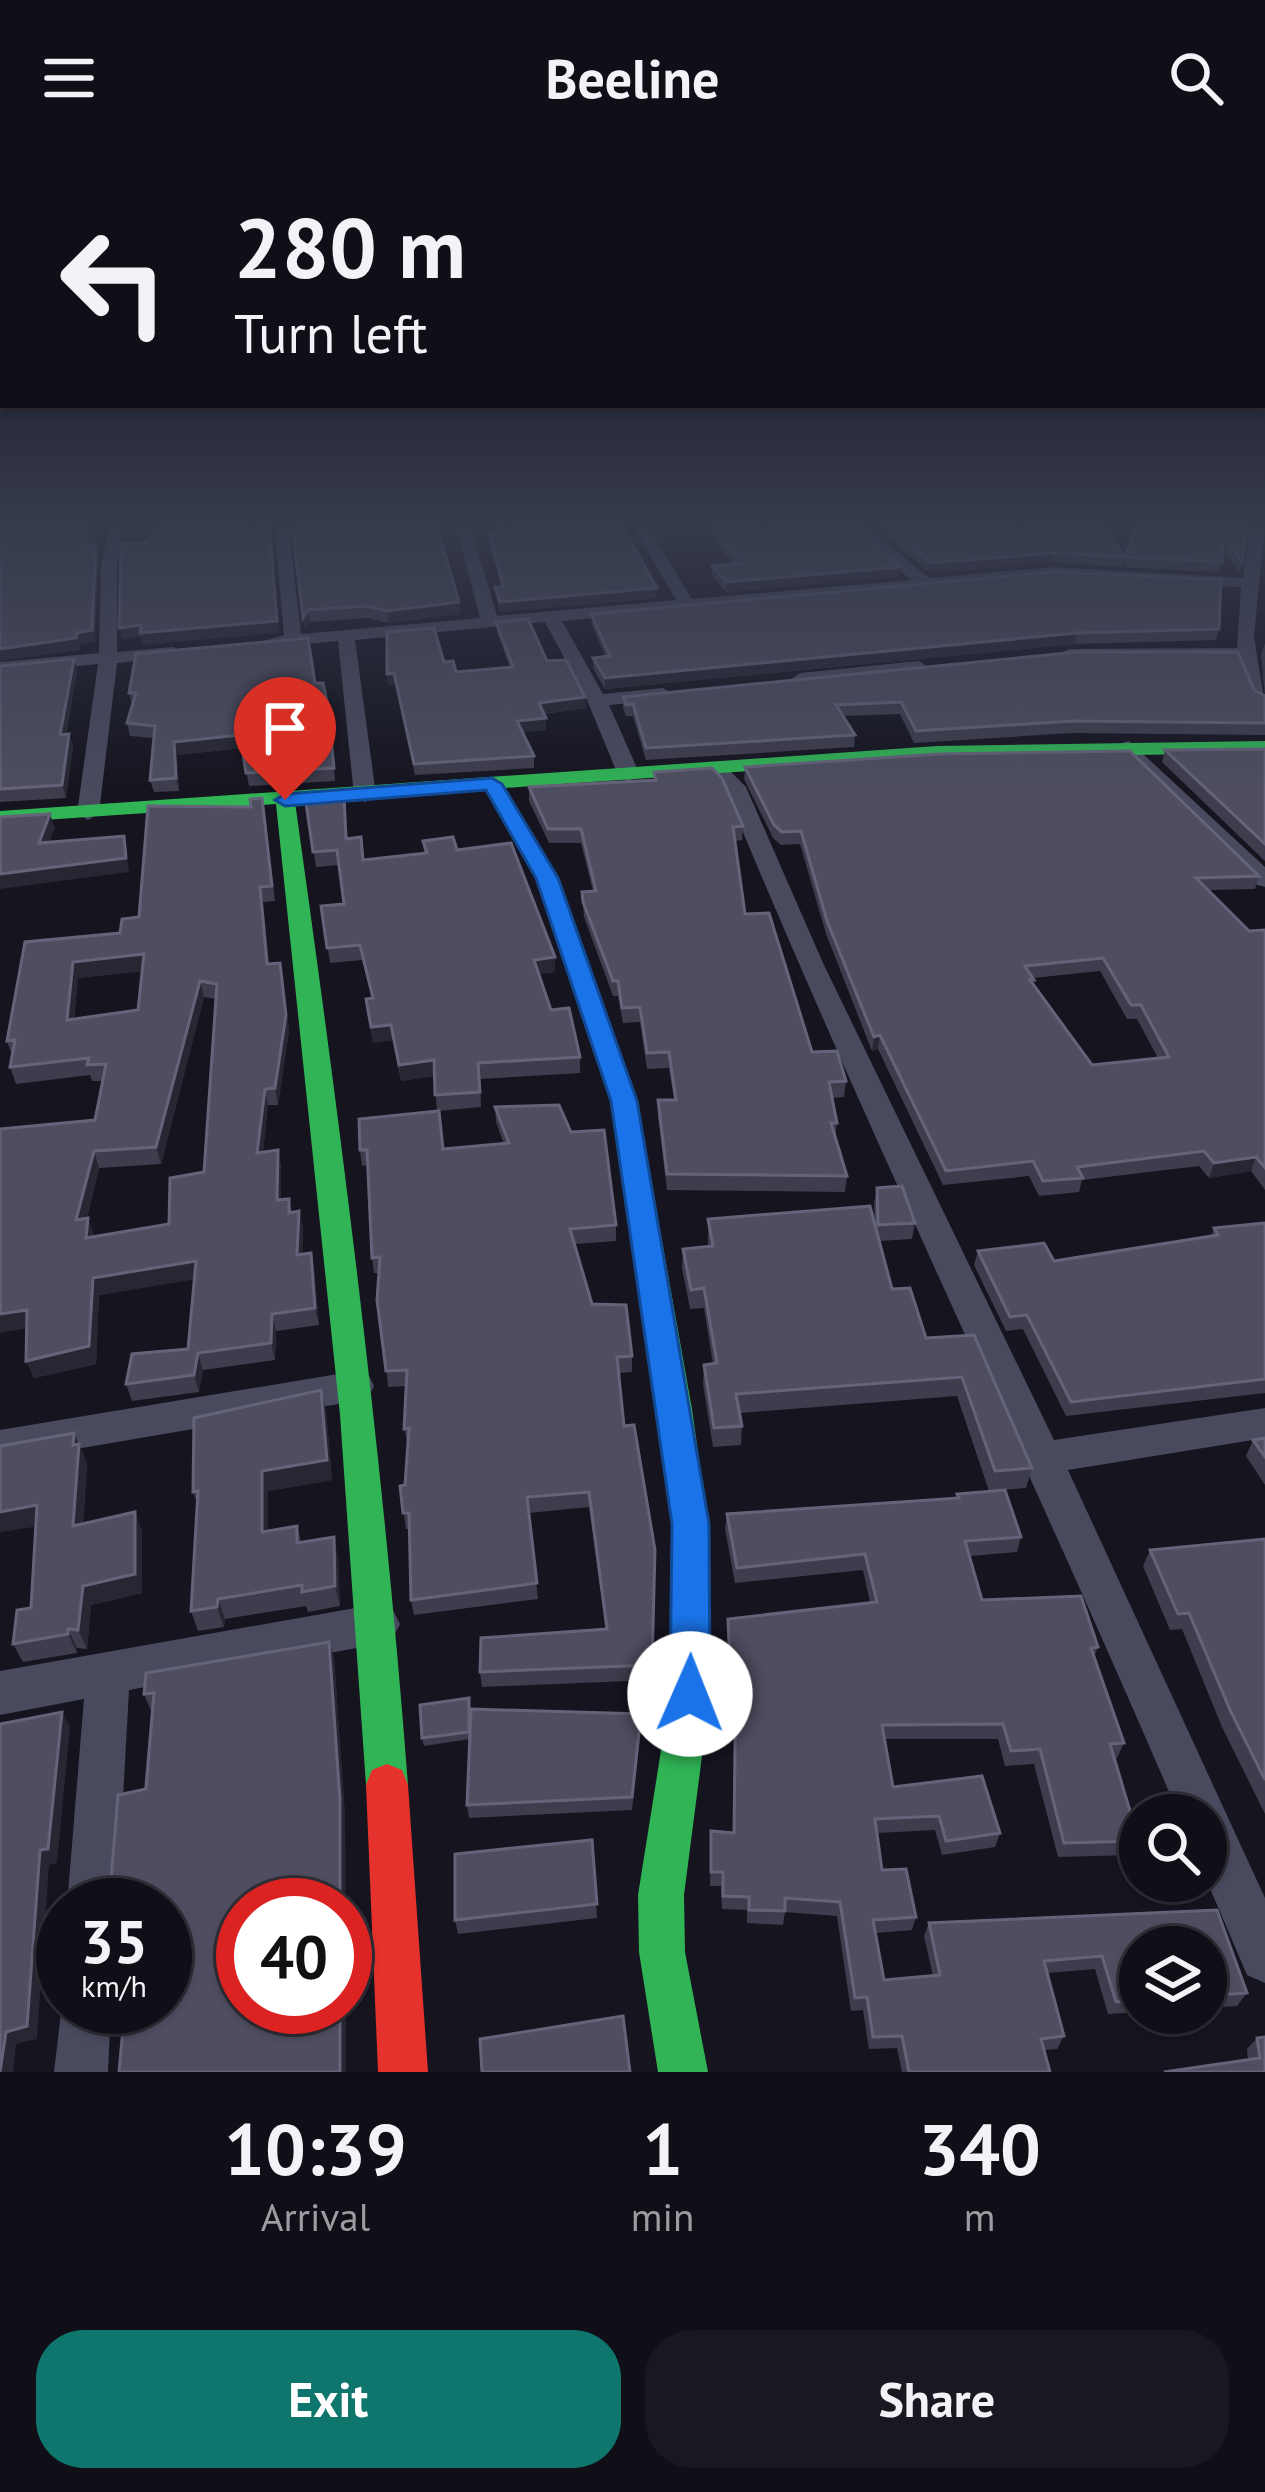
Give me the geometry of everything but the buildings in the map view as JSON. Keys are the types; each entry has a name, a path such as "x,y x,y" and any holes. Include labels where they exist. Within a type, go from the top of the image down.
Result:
{"street":[{"path":"88,813 108,659 109,611"},
{"path":"290,611 293,640"},
{"path":"487,611 490,623"},
{"path":"247,645 609,611"},
{"path":"550,617 597,700 629,775"},
{"path":"1255,625 1248,653 1265,700"},
{"path":"346,635 365,795"},
{"path":"0,668 201,650"},
{"path":"1055,655 1248,653"},
{"path":"775,682 950,664"},
{"path":"597,700 690,691"},
{"path":"0,817 715,767 1129,747 1265,747"},
{"path":"1129,747 1265,880"},
{"path":"715,767 735,787 810,963 1043,1458 1193,1794"},
{"path":"492,784 547,878 624,1101 675,1409 690,1524 690,1694 662,1895 662,1952 682,2072"},
{"path":"285,800 356,1386 378,1624 403,2072"},
{"path":"0,1447 356,1386"},
{"path":"1043,1458 1265,1423"},
{"path":"0,1694 378,1624"},
{"path":"94,1878 108,1677"},
{"path":"1227,1871 1265,1957"},
{"path":"81,2072 83,2034"}],"traffic: fast":[{"path":"0,817 937,752 1265,747"},
{"path":"492,784 547,878 624,1101 675,1409 690,1524 690,1694 661,1895 662,1952 683,2072"},
{"path":"285,800 357,1415 387,1785"}],"traffic: jam":[{"path":"387,1785 403,2072"}],"route":[{"path":"285,800 492,784 547,878 624,1101 690,1524 690,1694"}]}
